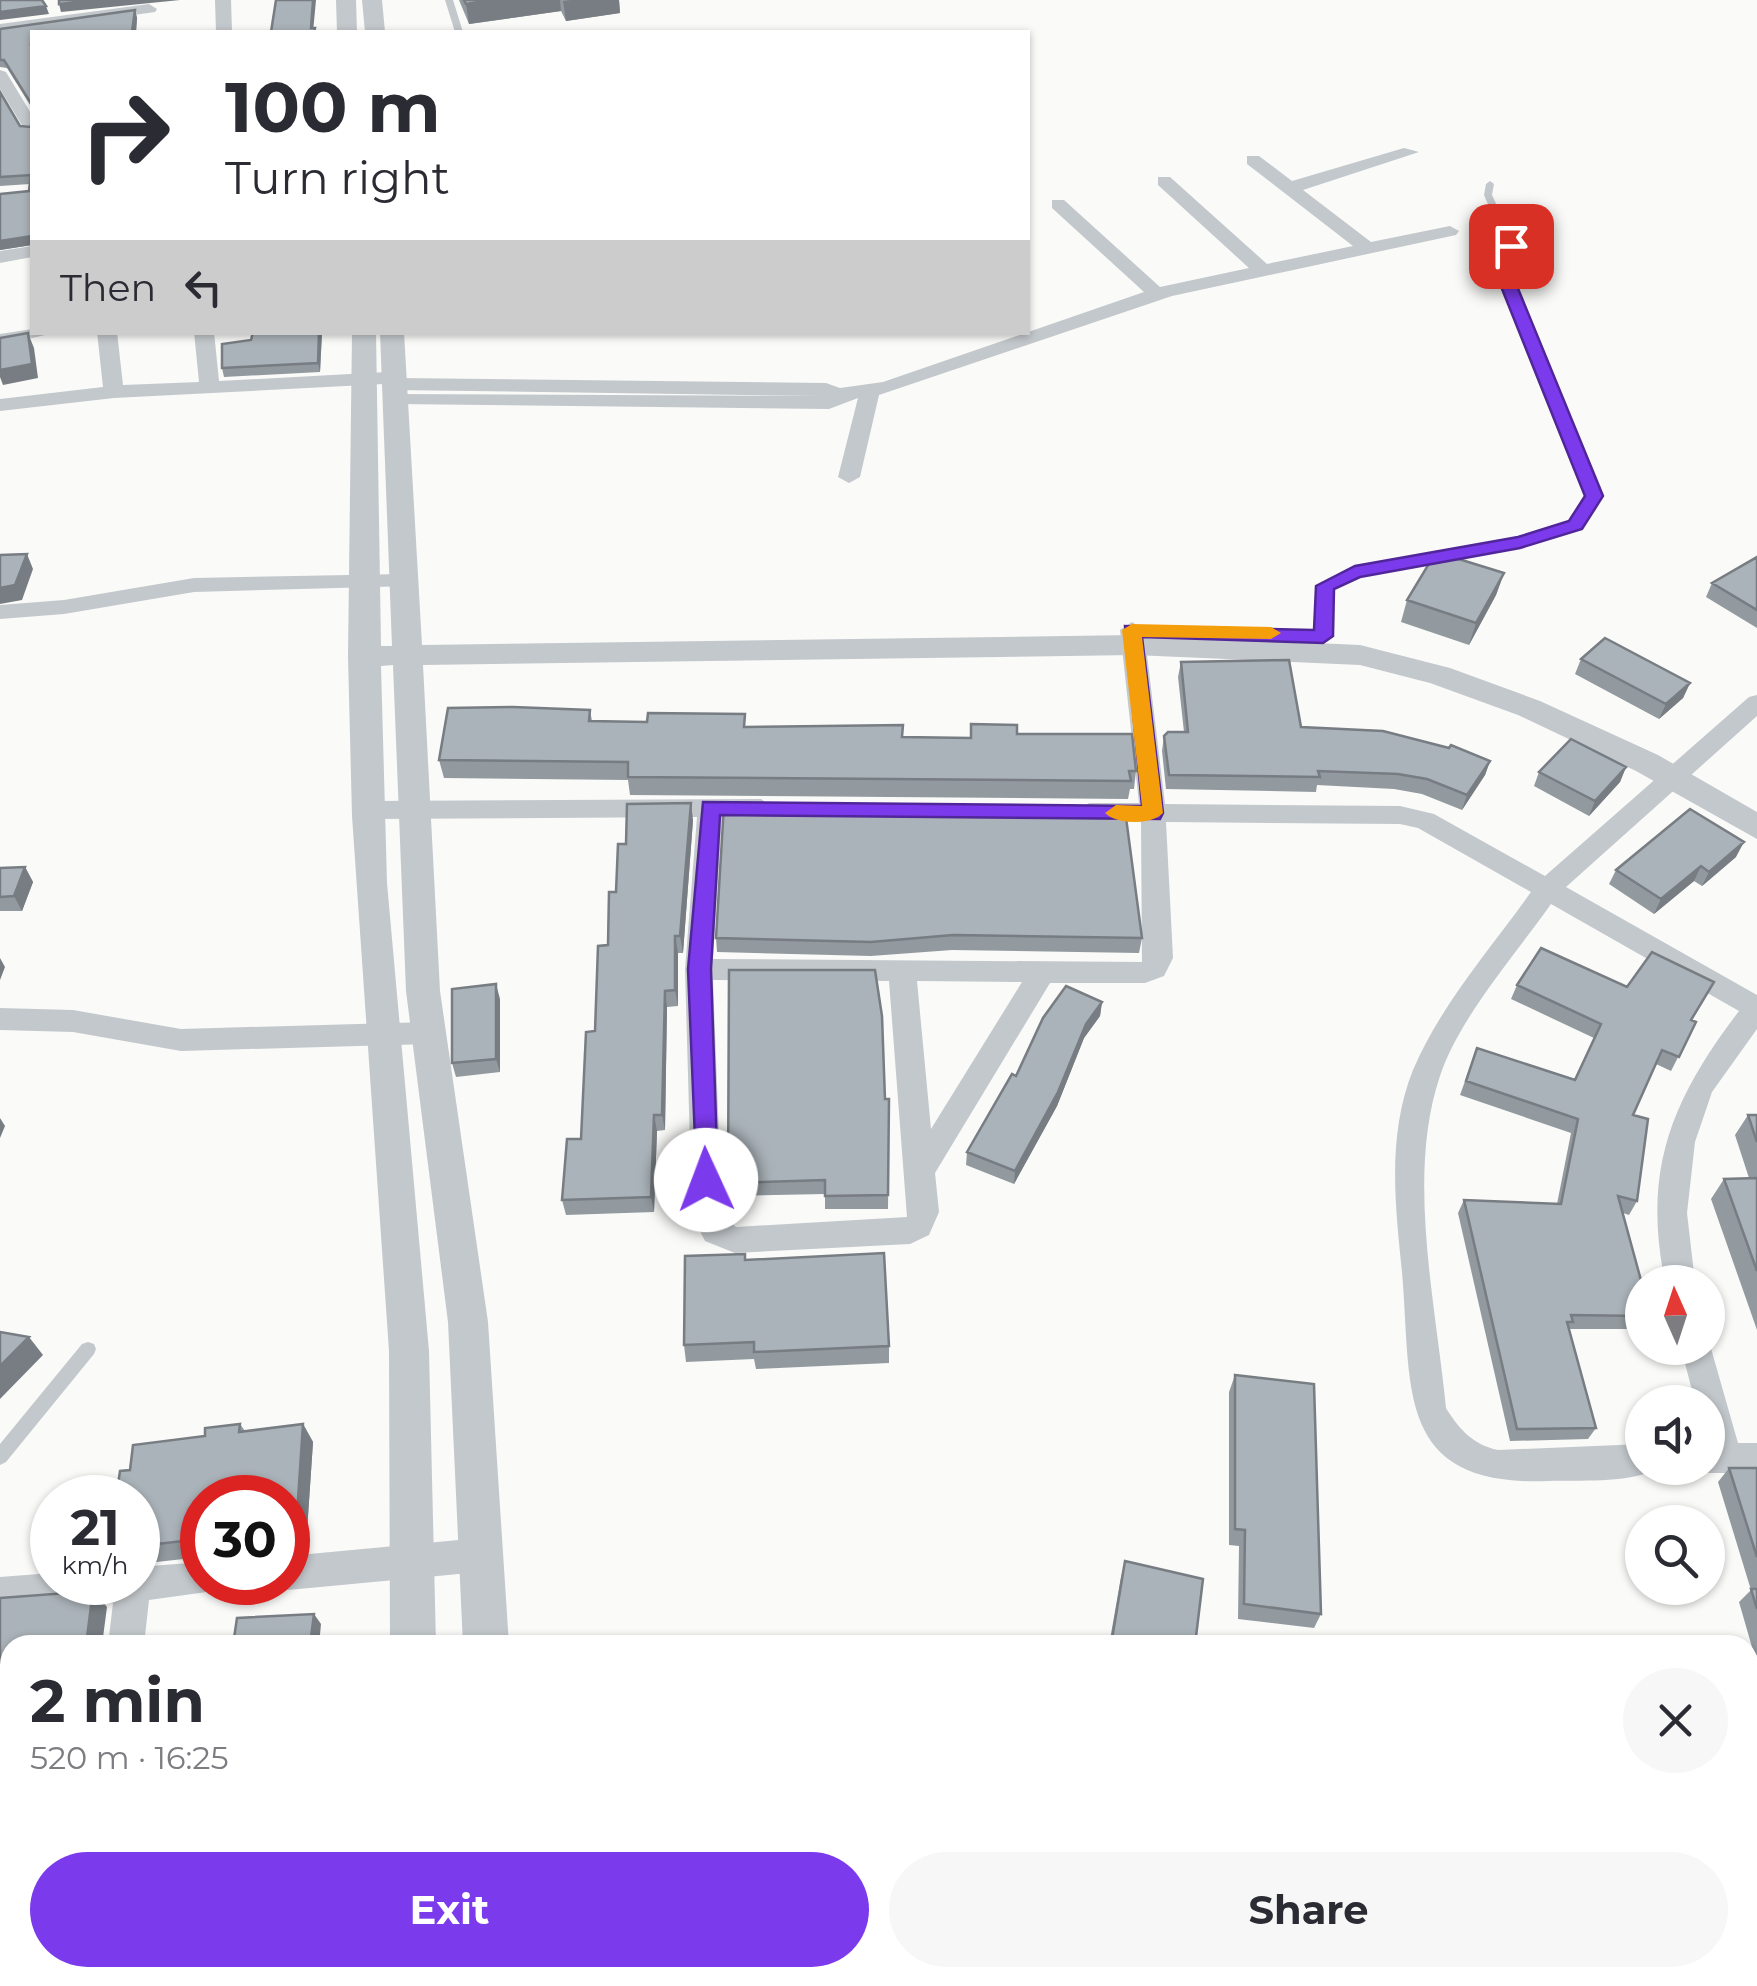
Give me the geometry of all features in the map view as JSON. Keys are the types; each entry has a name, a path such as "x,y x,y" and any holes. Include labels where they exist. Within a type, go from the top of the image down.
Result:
{"street":[{"path":"223,0 224,30"},
{"path":"346,0 347,30"},
{"path":"372,0 376,30"},
{"path":"0,28 149,4 146,30"},
{"path":"0,75 30,125"},
{"path":"1289,188 1410,152"},
{"path":"1253,160 1367,248"},
{"path":"1164,181 1262,270"},
{"path":"1058,204 1157,294"},
{"path":"0,406 114,392 365,380 394,386 826,389 837,396 870,392 1157,294 1450,231"},
{"path":"0,257 30,252"},
{"path":"0,340 30,335"},
{"path":"107,335 114,392"},
{"path":"204,335 210,389"},
{"path":"364,335 363,646 368,810 380,1037 409,1353 408,1564 412,1635"},
{"path":"392,335 412,808 428,1033 468,1322 485,1635"},
{"path":"849,477 870,392"},
{"path":"0,612 64,607 194,585 403,581"},
{"path":"363,646 1323,636 1436,656 1542,697 1682,773 1757,827"},
{"path":"1133,638 1321,650 1385,660 1529,708 1757,805"},
{"path":"699,969 1145,973 1157,965 1153,813 1133,638"},
{"path":"1625,1460 1488,1464 1460,1452 1442,1435 1430,1410 1410,1199 1410,1135 1427,1071 1465,1006 1548,888 1757,704"},
{"path":"710,808 699,969 707,1216 716,1232 734,1240 910,1231 918,1226 924,1212 902,968"},
{"path":"368,810 787,808"},
{"path":"1057,812 1400,815 1449,830 1757,1008 1696,1096 1680,1148 1672,1194 1678,1265"},
{"path":"919,1174 1043,972"},
{"path":"0,1019 74,1021 170,1039 428,1033"},
{"path":"1701,1365 1730,1458"},
{"path":"310,1571 480,1555"},
{"path":"0,1594 30,1592"},
{"path":"127,1635 131,1605"}],"lane":[{"path":"449,0 458,30"},
{"path":"1323,636 1325,586 1355,572 1520,542 1575,525 1594,496 1504,274 1511,246 1488,195 1490,184"},
{"path":"0,1457 88,1349"}],"building":[{"path":"0,0 42,0 46,6 0,12"},
{"path":"59,0 98,0 59,4"},
{"path":"276,0 313,0 311,28 314,30 271,30"},
{"path":"135,10 132,30 30,30 30,102 4,60 0,60 0,29"},
{"path":"0,92 20,126 30,127 30,175 0,177"},
{"path":"30,183 30,236 0,241 0,194 29,191"},
{"path":"28,333 32,364 0,370 0,338"},
{"path":"252,335 319,335 318,363 222,368 222,344 251,340"},
{"path":"1436,552 1504,573 1476,623 1407,600"},
{"path":"27,554 15,585 0,588 0,555"},
{"path":"1757,557 1757,610 1712,583"},
{"path":"1605,638 1690,683 1666,704 1581,659"},
{"path":"1289,660 1301,727 1383,731 1449,748 1451,745 1490,761 1467,795 1427,779 1398,774 1318,771 1320,777 1169,775 1164,736 1168,732 1188,732 1181,662"},
{"path":"448,708 590,710 589,721 647,722 648,713 745,714 744,727 903,725 902,737 971,738 971,724 1017,725 1017,734 1132,734 1136,771 1129,771 1131,781 628,777 628,762 439,760"},
{"path":"1571,739 1626,767 1595,801 1539,772"},
{"path":"691,803 680,936 675,936 675,990 665,991 662,1115 654,1115 651,1197 562,1200 567,1139 581,1139 586,1032 595,1031 598,946 608,945 609,892 616,892 618,844 626,844 627,804"},
{"path":"724,805 1125,810 1142,938 953,935 871,942 716,938"},
{"path":"1690,809 1744,842 1709,872 1701,866 1661,899 1616,870"},
{"path":"25,867 14,896 0,897 0,868"},
{"path":"1541,948 1627,987 1652,952 1714,982 1691,1020 1696,1022 1679,1057 1662,1050 1633,1115 1648,1119 1637,1201 1618,1196 1637,1265 1625,1265 1625,1316 1571,1315 1573,1322 1567,1322 1596,1428 1517,1429 1464,1200 1561,1204 1578,1119 1466,1081 1477,1048 1575,1080 1601,1024 1517,985"},
{"path":"729,970 875,970 882,1016 885,1099 889,1099 888,1195 825,1196 825,1180 728,1183"},
{"path":"496,984 496,1059 452,1063 452,989"},
{"path":"1066,986 1102,1002 1086,1024 1058,1092 1015,1171 967,1152 1012,1074 1016,1076 1043,1018"},
{"path":"1748,1115 1757,1115 1757,1142"},
{"path":"1757,1178 1757,1271 1724,1179"},
{"path":"884,1253 889,1346 754,1352 754,1342 684,1345 685,1256 745,1254 745,1260"},
{"path":"0,1332 29,1337 0,1366"},
{"path":"1235,1375 1314,1384 1321,1614 1244,1604 1245,1530 1235,1529"},
{"path":"240,1424 239,1432 303,1424 300,1475 180,1475 180,1541 160,1544 160,1475 119,1475 120,1471 130,1470 133,1445 205,1436 205,1428"},
{"path":"1729,1468 1757,1468 1757,1557"},
{"path":"1125,1561 1203,1579 1196,1635 1113,1635"},
{"path":"30,1596 30,1605 91,1605 87,1635 0,1635 0,1598"},
{"path":"314,1614 311,1635 234,1635 237,1618"}],"slow traffic":[{"path":"1116,813 1153,813 1132,630 1271,633"}],"route":[{"path":"706,1180 699,969 710,808 1153,813 1132,630 1323,636 1325,586 1355,572 1520,542 1575,525 1594,496 1504,274 1511,246"}]}
